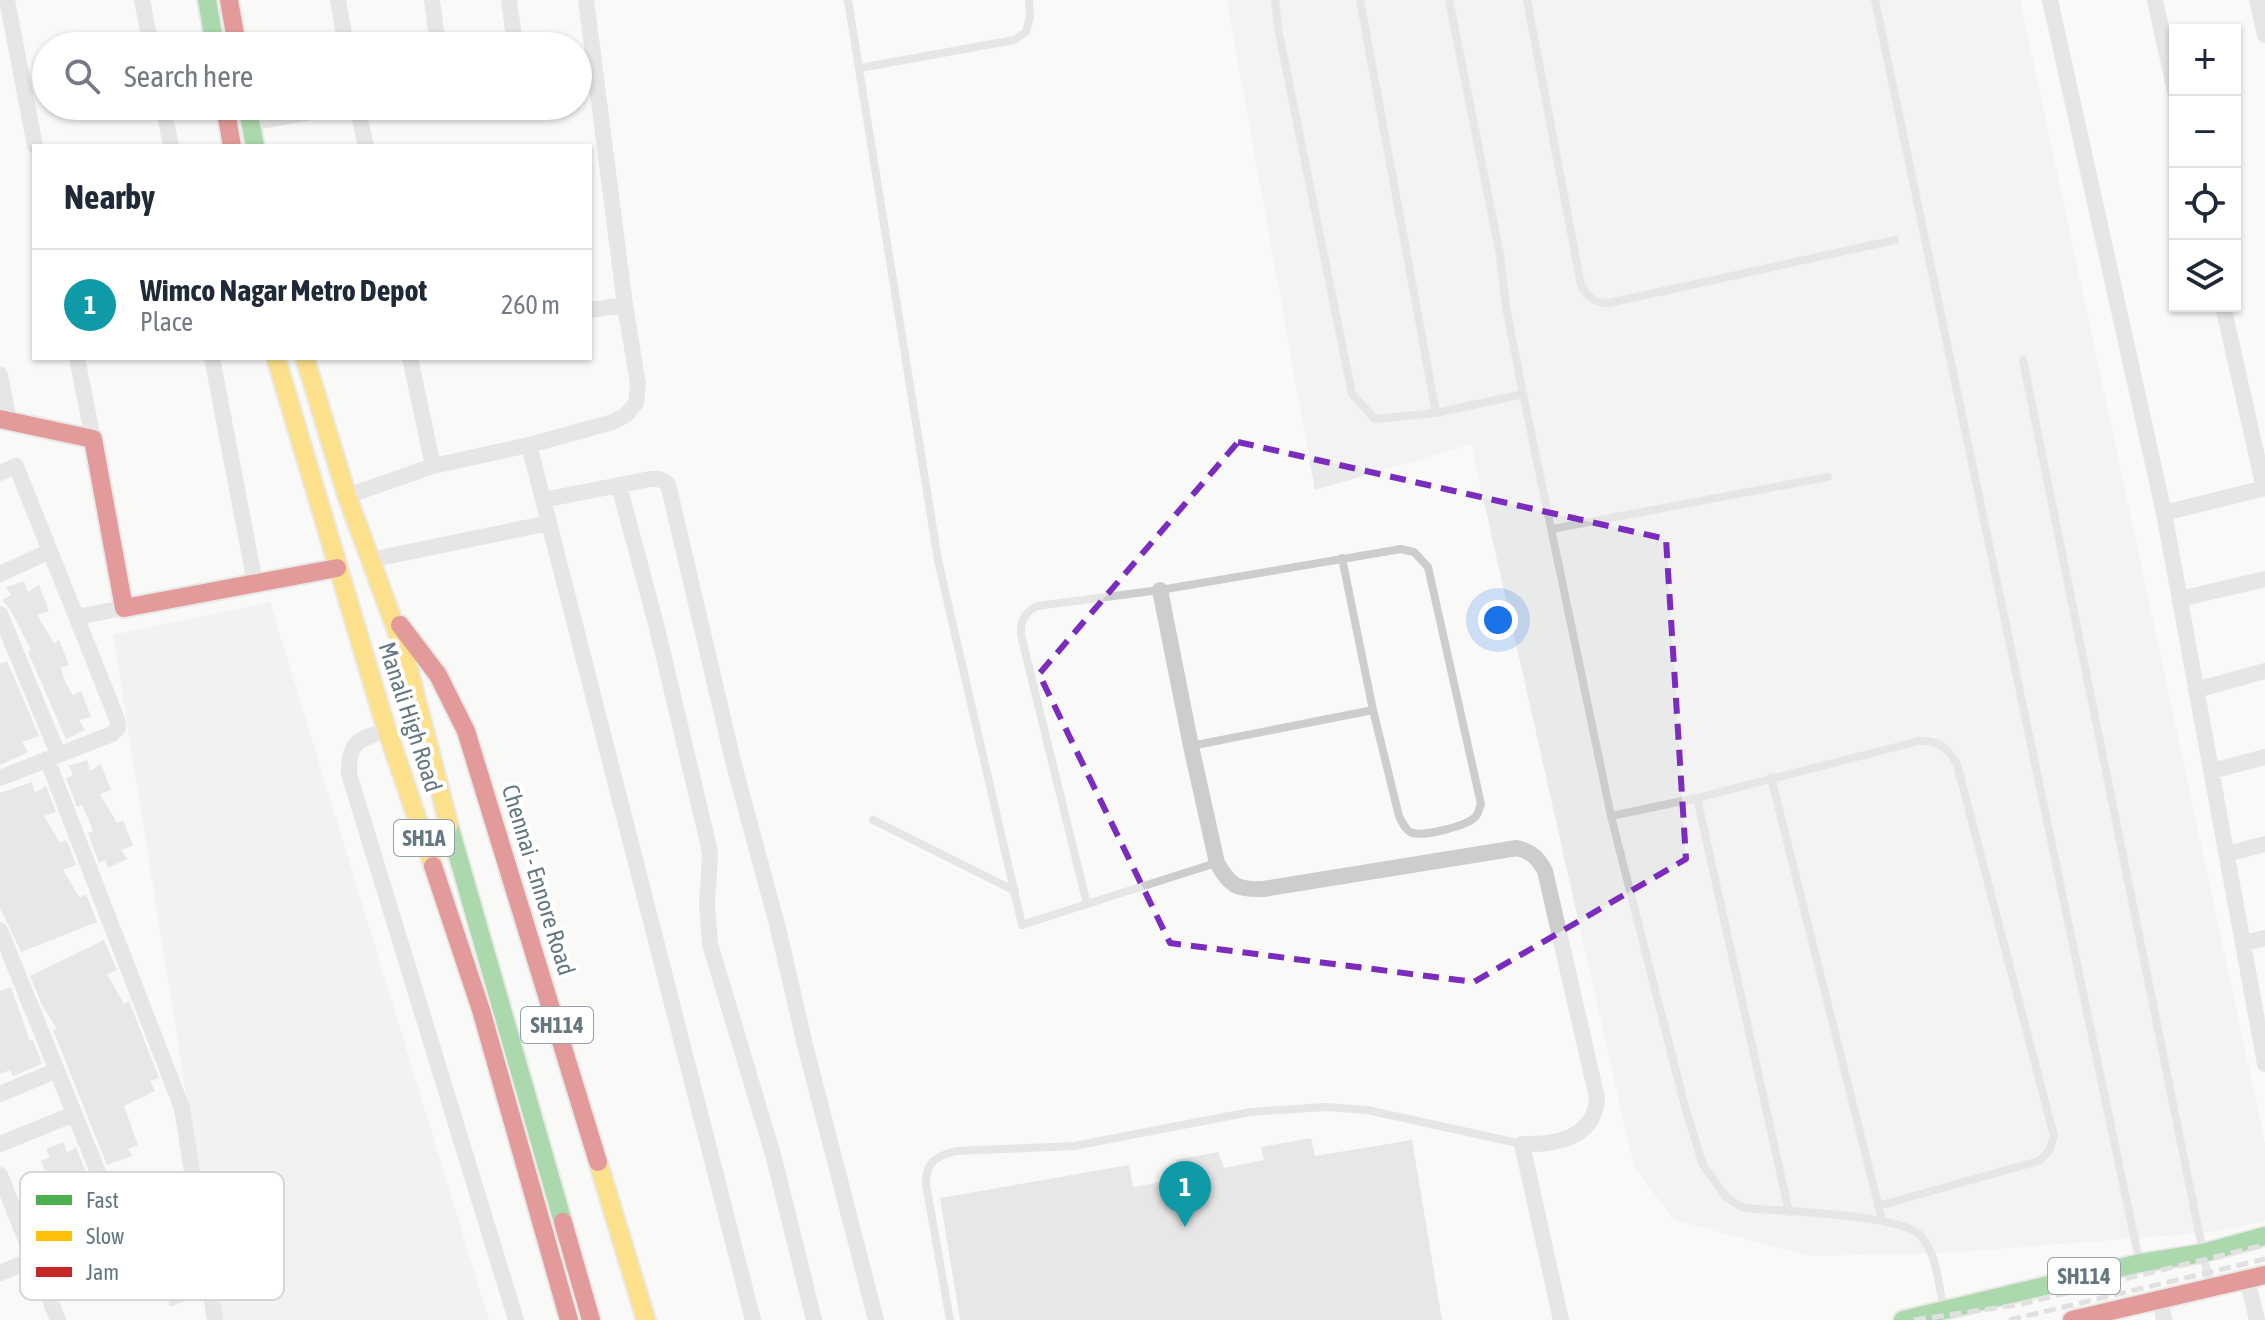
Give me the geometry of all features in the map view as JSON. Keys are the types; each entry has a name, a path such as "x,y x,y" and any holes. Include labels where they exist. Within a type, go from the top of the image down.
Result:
{"main road":[{"path":"207,0 213,32"},
{"path":"229,0 235,32"},
{"path":"227,120 232,144"},
{"path":"250,120 255,144"},
{"name":"Manali High Road","path":"277,360 353,621 481,1010 569,1320"},
{"name":"Manali High Road","path":"306,360 347,496 403,648 428,742 462,790 591,1320"},
{"path":"5,420 93,439 124,608 337,568"},
{"path":"353,621 388,610"},
{"name":"Chennai - Ennore Road","path":"388,610 412,637 452,699 466,731 462,790 646,1320"},
{"path":"386,724 416,704"},
{"path":"428,742 466,731"},
{"name":"SH114","path":"1903,1320 2140,1263 2203,1253 2265,1236"},
{"name":"SH114","path":"2082,1319 2256,1277"}],"street":[{"path":"7,0 35,144"},
{"path":"142,0 148,32"},
{"path":"338,0 344,32"},
{"path":"432,0 436,32"},
{"path":"509,0 513,32"},
{"path":"586,0 590,32"},
{"path":"2050,0 2164,513 2265,1064"},
{"path":"2155,0 2169,64"},
{"path":"2257,0 2265,35"},
{"path":"347,496 433,466 613,422 626,415 636,403 638,384 597,146 596,75 592,45"},
{"path":"592,75 596,75"},
{"path":"166,120 171,144"},
{"path":"360,120 366,144"},
{"path":"592,310 625,305"},
{"path":"2164,513 2265,488 2224,312"},
{"path":"77,360 93,439"},
{"path":"212,360 255,583"},
{"path":"410,360 433,466"},
{"path":"0,375 5,420"},
{"path":"529,445 753,1320"},
{"path":"0,473 16,466 118,728 112,734 0,778"},
{"path":"543,500 650,479 659,479 668,484 734,765 876,1320"},
{"path":"619,486 656,624 708,843 707,916 710,944 774,1158 814,1320"},
{"path":"370,560 549,523"},
{"path":"0,574 50,551"},
{"path":"2180,599 2265,579"},
{"path":"1160,590 1217,863 1234,886 1247,890 1388,871 1517,848 1538,859 1545,871 1597,1098 1596,1113 1578,1133 1543,1144 1522,1144 1561,1320"},
{"path":"76,617 124,608"},
{"path":"0,614 182,1108 190,1172"},
{"path":"2196,690 2265,671"},
{"path":"386,724 356,742 350,751 349,774 516,1320"},
{"path":"2212,771 2265,757"},
{"path":"2227,854 2265,844"},
{"path":"0,930 98,1172"},
{"path":"2244,943 2265,938"},
{"path":"0,1094 55,1071"},
{"path":"0,1144 74,1114"},
{"path":"0,1175 20,1227"},
{"path":"0,1273 20,1266"},
{"path":"2256,1277 2257,1320"},
{"path":"2160,1299 2164,1320"},
{"path":"50,1300 58,1320"},
{"path":"212,1300 215,1320"}],"lane":[{"path":"848,0 938,560 1022,925 1217,863"},
{"path":"860,68 1014,40 1026,32 1030,17 1029,0"},
{"path":"1275,0 1279,33 1352,394 1375,419 1436,413 1523,394"},
{"path":"1360,0 1436,413"},
{"path":"1449,0 1500,255 1506,307 1523,394 1611,816 1685,1107 1703,1165 1727,1198 1744,1208 1882,1220 1906,1226 1921,1235 1935,1264 1944,1310"},
{"path":"1527,0 1581,285 1588,297 1598,303 1609,303 1895,240"},
{"path":"1875,0 2140,1263"},
{"path":"2023,360 2210,1287"},
{"path":"1552,529 1828,477"},
{"path":"1087,904 1020,625 1023,616 1037,606 1160,590 1342,558 1401,549 1414,552 1428,567 1481,804 1477,816 1468,823 1422,836 1406,829 1399,816 1373,710 1342,558"},
{"path":"1191,746 1373,710"},
{"path":"1611,816 1697,798 1919,741 1935,741 1950,751 1957,764 2054,1136 2049,1151 2039,1161 1878,1206"},
{"path":"1771,777 1882,1220"},
{"path":"1697,798 1789,1212"},
{"path":"873,820 1015,891"},
{"path":"950,1320 925,1173 930,1163 956,1151 1074,1146 1250,1112 1312,1107 1367,1110 1522,1144"}],"highlighted area":[{"path":"1238,442 1666,539 1686,859 1474,982 1170,943 1039,674"}],"shaded area":[{"path":"1227,0 2020,0 2265,1144 2265,1221 2214,1232 1945,1253 1811,1256 1674,1220 1634,1167 1471,444 1315,490"},
{"path":"270,602 489,1320 222,1320 219,1300 284,1300 284,1172 198,1172 113,635"}],"building":[{"path":"24,581 28,592 39,585 49,611 37,615 54,643 59,640 69,665 61,668 65,682 73,695 81,691 91,717 79,720 85,730 66,739 28,652 31,650 10,609 2,600 11,595 6,587"},
{"path":"7,661 39,736 22,742 28,752 0,765 0,664"},
{"path":"87,760 90,771 101,764 111,790 100,794 117,823 123,820 133,845 121,850 127,859 108,868 105,860 99,863 88,833 93,831 88,818 82,805 77,807 66,778 73,775 69,766"},
{"path":"32,782 35,793 46,786 56,812 44,816 60,843 65,840 68,843 76,865 63,870 80,898 86,894 97,922 21,952 0,908 0,793"},
{"path":"104,940 117,970 107,974 124,1004 129,1001 159,1078 150,1081 155,1091 124,1106 138,1145 128,1149 132,1156 107,1165 53,1030 57,1029 42,1005 30,976"},
{"path":"11,987 30,1041 33,1040 42,1064 13,1076 10,1070 0,1074 0,991"},
{"path":"1311,1138 1315,1156 1412,1140 1442,1320 960,1320 940,1198 1129,1165 1133,1187 1180,1179 1176,1160 1218,1152 1224,1168 1264,1160 1261,1147"},
{"path":"64,1142 67,1153 76,1147 86,1172 45,1172 41,1161 50,1157 46,1149"},
{"path":"168,1300 188,1300 170,1307"}],"railway":[{"path":"1914,1320 2017,1305 2265,1245"},
{"path":"2009,1320 2265,1259"}],"traffic: fast":[{"path":"207,0 213,32"},
{"path":"250,120 255,144"},
{"path":"449,825 563,1222"},
{"path":"1903,1320 2140,1263 2203,1253 2265,1236"}],"traffic: slow":[{"path":"277,360 383,718 433,866"},
{"path":"306,360 347,496 403,648 449,825"},
{"path":"598,1162 646,1320"}],"traffic: jam":[{"path":"229,0 235,32"},
{"path":"227,120 232,144"},
{"path":"0,419 93,439 124,608 337,568"},
{"path":"400,625 438,675 466,731 598,1162"},
{"path":"433,866 481,1010 569,1320"},
{"path":"563,1222 591,1320"},
{"path":"2072,1320 2265,1275"}],"place":[{"name":"Wimco Nagar Metro Depot","path":"1185,1227"}]}
